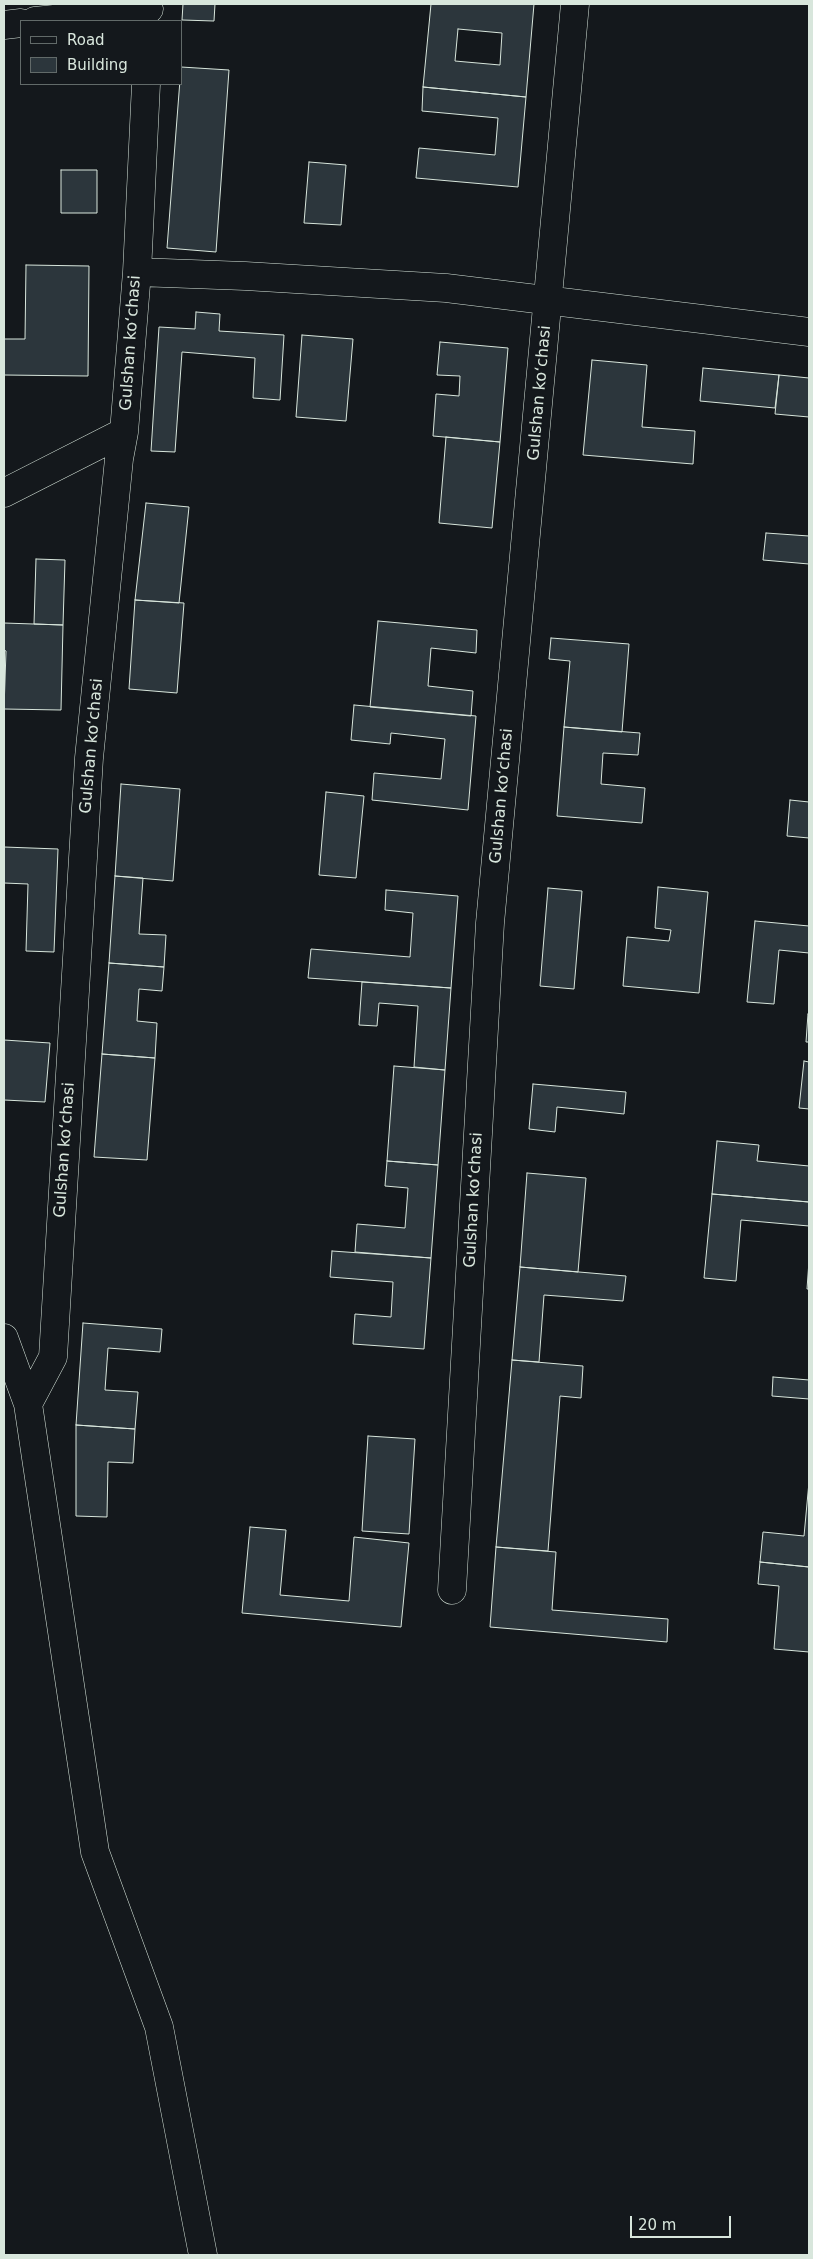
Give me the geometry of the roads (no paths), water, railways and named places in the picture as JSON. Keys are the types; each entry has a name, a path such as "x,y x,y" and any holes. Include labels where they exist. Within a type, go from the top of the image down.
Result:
{"street":[{"name":"Gulshan koʻchasi","path":"452,1590 490,923 575,4"},
{"path":"46,20 148,11"},
{"path":"4,24 20,23"},
{"name":"Gulshan koʻchasi","path":"28,1404 53,1357 89,758 124,432 136,272 146,85"},
{"path":"136,272 244,276 446,288 809,332"},
{"path":"4,493 124,432"},
{"path":"4,1338 28,1404 95,1852 159,2026 203,2255"}]}
